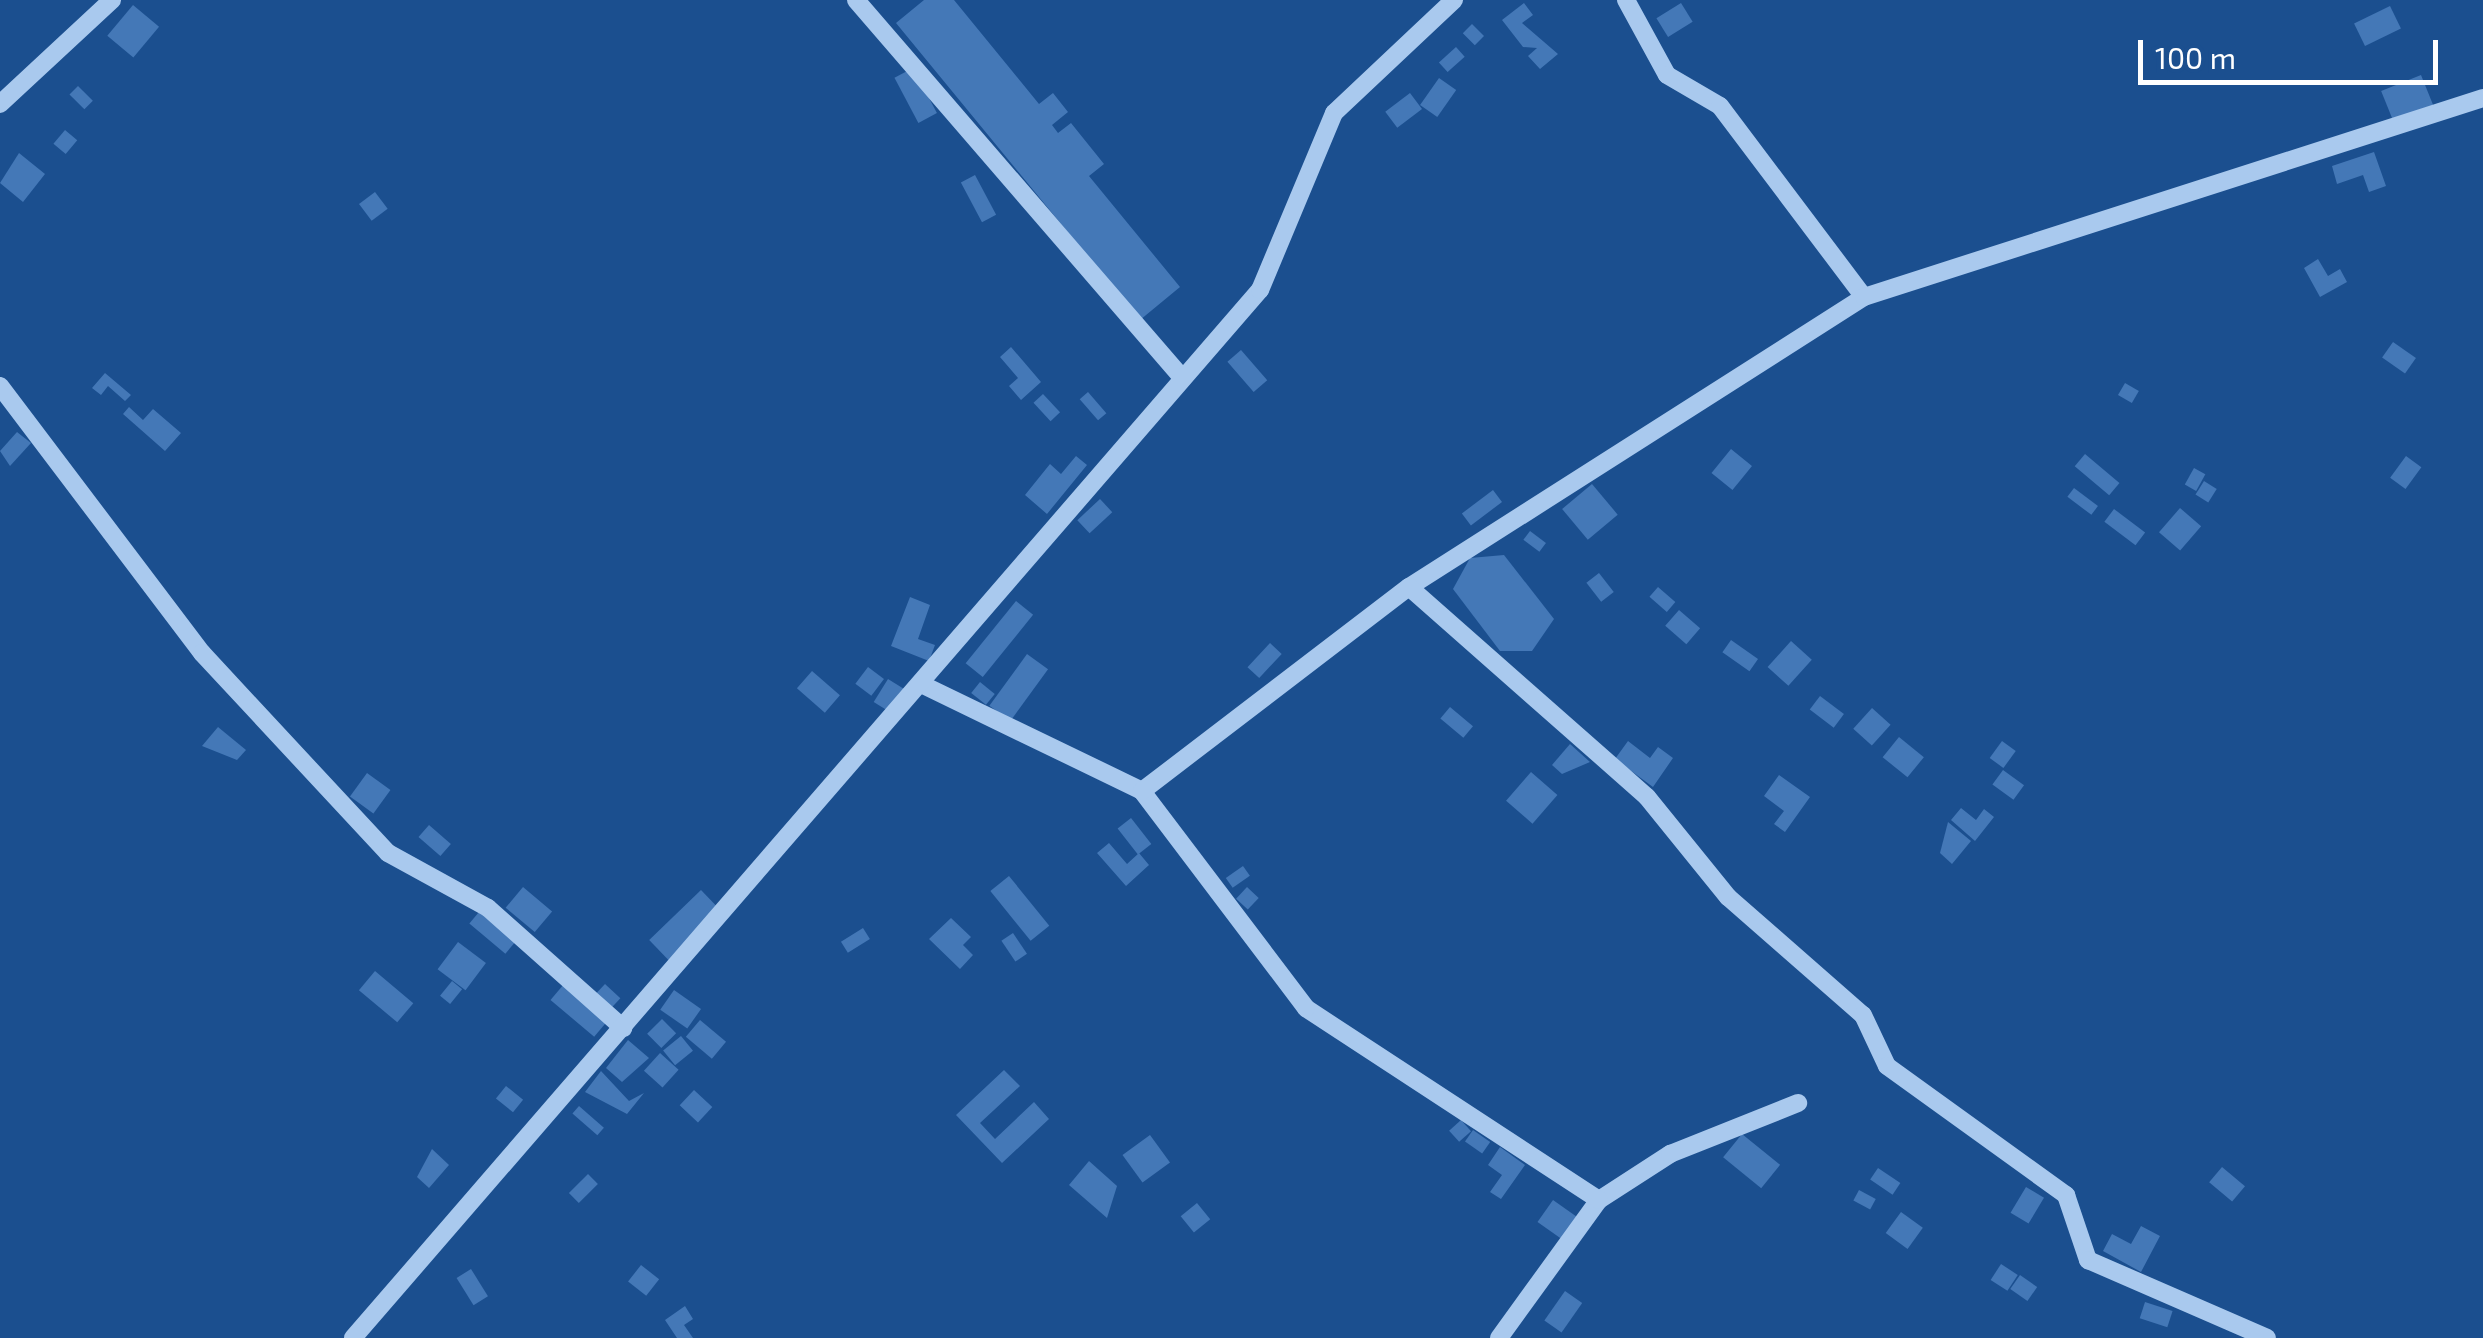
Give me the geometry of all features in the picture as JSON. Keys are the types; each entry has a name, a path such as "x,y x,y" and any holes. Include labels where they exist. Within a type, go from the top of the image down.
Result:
{"street":[{"path":"0,104 112,0"},
{"path":"856,0 1179,374"},
{"path":"354,1338 922,684 1179,374 1260,290 1334,113 1454,0"},
{"path":"1626,0 1667,74 1720,106 1864,297"},
{"path":"1142,792 1408,587 1864,297 2483,98"},
{"path":"0,386 202,653 388,854 488,908 623,1028"},
{"path":"1408,587 1647,797 1728,897 1864,1014 1887,1066 2066,1195 2088,1260 2267,1338"},
{"path":"922,684 1142,792 1306,1008 1599,1200"},
{"path":"1499,1338 1599,1200 1670,1154 1798,1104"}],"building":[{"path":"924,0 954,0 1039,104 1053,93 1068,112 1052,125 1058,133 1071,123 1104,164 1089,176 1180,287 1140,320 896,23"},
{"path":"1524,3 1533,15 1522,23 1558,54 1540,69 1528,56 1537,48 1523,47 1502,20"},
{"path":"1681,3 1693,22 1668,37 1656,18"},
{"path":"133,5 159,27 133,57 107,36"},
{"path":"2390,6 2401,28 2365,46 2354,24"},
{"path":"1472,24 1484,36 1475,45 1463,33"},
{"path":"1456,47 1465,57 1448,72 1439,62"},
{"path":"913,68 937,113 918,123 894,78"},
{"path":"2421,75 2434,107 2394,124 2381,91"},
{"path":"1439,78 1456,90 1437,117 1420,105"},
{"path":"78,86 93,101 84,109 70,94"},
{"path":"1410,93 1422,109 1397,128 1385,112"},
{"path":"65,130 77,140 66,154 53,144"},
{"path":"2374,152 2386,186 2369,192 2363,175 2337,184 2332,166"},
{"path":"19,153 45,174 23,202 0,183"},
{"path":"975,175 996,215 982,222 961,183"},
{"path":"375,192 388,209 372,221 359,204"},
{"path":"2318,259 2328,276 2340,269 2347,282 2320,297 2304,268"},
{"path":"2393,342 2416,358 2405,374 2382,358"},
{"path":"1011,347 1041,382 1021,400 1009,386 1018,378 1000,357"},
{"path":"1241,350 1267,380 1254,392 1227,362"},
{"path":"105,373 131,395 125,401 108,386 101,395 92,388"},
{"path":"2125,383 2139,391 2132,403 2118,395"},
{"path":"1088,392 1106,413 1098,420 1080,399"},
{"path":"1043,394 1060,412 1051,421 1033,403"},
{"path":"129,407 143,420 153,409 181,433 165,451 123,414"},
{"path":"17,432 31,443 10,466 0,451"},
{"path":"1731,449 1752,466 1732,490 1711,473"},
{"path":"2085,454 2119,483 2109,495 2075,466"},
{"path":"1076,456 1087,465 1047,514 1025,495 1050,464 1061,474"},
{"path":"2406,456 2421,467 2406,489 2390,478"},
{"path":"2194,468 2205,474 2196,491 2185,485"},
{"path":"2204,481 2217,489 2208,503 2196,495"},
{"path":"1592,484 1618,515 1588,540 1562,509"},
{"path":"2074,488 2098,506 2091,515 2067,497"},
{"path":"1493,490 1502,502 1471,525 1462,513"},
{"path":"1100,499 1112,512 1090,533 1077,520"},
{"path":"2180,508 2201,526 2180,551 2159,532"},
{"path":"2114,509 2145,532 2136,545 2104,522"},
{"path":"1530,531 1546,543 1539,552 1523,540"},
{"path":"1504,555 1554,619 1532,651 1500,651 1453,589 1470,558"},
{"path":"1599,573 1614,592 1601,602 1586,583"},
{"path":"1658,587 1675,602 1667,612 1649,597"},
{"path":"910,597 930,605 918,639 935,645 929,661 891,646"},
{"path":"1016,601 1033,615 983,677 966,663"},
{"path":"1679,610 1700,628 1686,644 1665,626"},
{"path":"1731,640 1758,659 1749,671 1722,652"},
{"path":"1791,641 1812,660 1788,686 1768,667"},
{"path":"1270,643 1282,654 1259,678 1247,667"},
{"path":"1027,654 1048,669 1010,721 989,706"},
{"path":"868,667 884,679 871,696 855,684"},
{"path":"812,671 840,695 825,713 797,688"},
{"path":"888,679 904,689 890,712 874,702"},
{"path":"980,682 995,694 986,705 971,693"},
{"path":"1820,696 1844,714 1834,728 1810,710"},
{"path":"1450,707 1473,726 1463,738 1440,718"},
{"path":"1872,708 1891,725 1872,746 1853,729"},
{"path":"218,727 246,750 237,760 202,746"},
{"path":"1899,737 1924,757 1908,777 1883,757"},
{"path":"1628,741 1650,758 1658,747 1673,758 1653,787 1615,759"},
{"path":"2002,741 2016,751 2003,768 1990,758"},
{"path":"1570,744 1590,762 1562,774 1552,765"},
{"path":"2003,770 2024,785 2013,800 1992,785"},
{"path":"1531,772 1557,795 1532,824 1506,801"},
{"path":"367,773 390,790 373,814 350,796"},
{"path":"1779,775 1810,797 1785,832 1774,824 1784,811 1764,796"},
{"path":"1961,808 1976,820 1984,809 1994,817 1975,841 1951,820"},
{"path":"1131,818 1151,844 1138,854 1118,828"},
{"path":"1948,822 1971,841 1952,864 1940,853"},
{"path":"429,825 451,844 440,856 419,837"},
{"path":"1109,843 1127,864 1139,853 1149,865 1126,886 1097,853"},
{"path":"1243,866 1250,876 1233,888 1226,878"},
{"path":"1009,876 1049,926 1031,941 990,891"},
{"path":"523,887 552,911 535,932 506,908"},
{"path":"1247,887 1259,898 1248,910 1236,899"},
{"path":"701,890 720,910 669,960 649,940"},
{"path":"479,912 515,942 505,954 469,923"},
{"path":"951,918 971,937 963,945 973,955 960,969 929,939"},
{"path":"863,928 870,939 848,953 841,942"},
{"path":"1013,933 1027,954 1015,962 1001,941"},
{"path":"458,942 486,963 465,990 438,969"},
{"path":"375,971 413,1003 397,1022 359,990"},
{"path":"452,981 462,989 450,1004 440,996"},
{"path":"564,984 608,1021 594,1037 551,1000"},
{"path":"605,984 620,998 611,1008 596,994"},
{"path":"674,990 701,1009 687,1029 660,1010"},
{"path":"662,1019 676,1033 661,1048 647,1034"},
{"path":"700,1020 726,1042 712,1059 686,1037"},
{"path":"681,1036 693,1051 675,1065 663,1050"},
{"path":"628,1040 649,1058 622,1082 606,1068"},
{"path":"660,1053 679,1070 663,1088 644,1071"},
{"path":"1004,1070 1020,1086 980,1123 995,1139 1034,1102 1049,1119 1002,1163 956,1115"},
{"path":"601,1071 629,1101 644,1093 627,1114 585,1092"},
{"path":"506,1086 523,1100 513,1112 496,1098"},
{"path":"694,1090 712,1107 698,1122 680,1105"},
{"path":"579,1106 604,1128 597,1135 572,1114"},
{"path":"1461,1120 1471,1131 1459,1142 1449,1131"},
{"path":"1473,1130 1490,1142 1482,1154 1465,1141"},
{"path":"1742,1134 1780,1165 1761,1188 1723,1157"},
{"path":"1150,1135 1170,1163 1142,1182 1122,1155"},
{"path":"1500,1147 1525,1165 1501,1199 1490,1192 1502,1175 1488,1165"},
{"path":"432,1149 449,1165 429,1188 417,1177"},
{"path":"1089,1161 1117,1186 1107,1218 1069,1185"},
{"path":"2222,1167 2245,1186 2232,1202 2209,1182"},
{"path":"1878,1168 1900,1183 1893,1195 1870,1180"},
{"path":"588,1174 598,1184 579,1203 569,1193"},
{"path":"2026,1187 2044,1198 2029,1224 2011,1213"},
{"path":"1859,1190 1876,1199 1870,1210 1853,1201"},
{"path":"1553,1200 1577,1217 1561,1239 1538,1222"},
{"path":"1197,1203 1210,1219 1194,1233 1181,1216"},
{"path":"1901,1212 1923,1228 1908,1249 1886,1233"},
{"path":"2141,1226 2160,1236 2141,1272 2103,1251 2112,1234 2131,1244"},
{"path":"2001,1264 2018,1275 2007,1291 1991,1280"},
{"path":"641,1265 659,1279 646,1296 628,1282"},
{"path":"471,1269 488,1296 474,1305 457,1278"},
{"path":"2020,1275 2037,1287 2027,1301 2010,1289"},
{"path":"1565,1291 1582,1303 1562,1333 1544,1320"},
{"path":"2145,1302 2173,1311 2167,1327 2140,1318"},
{"path":"685,1306 693,1319 684,1325 693,1338 677,1338 665,1320"}]}
